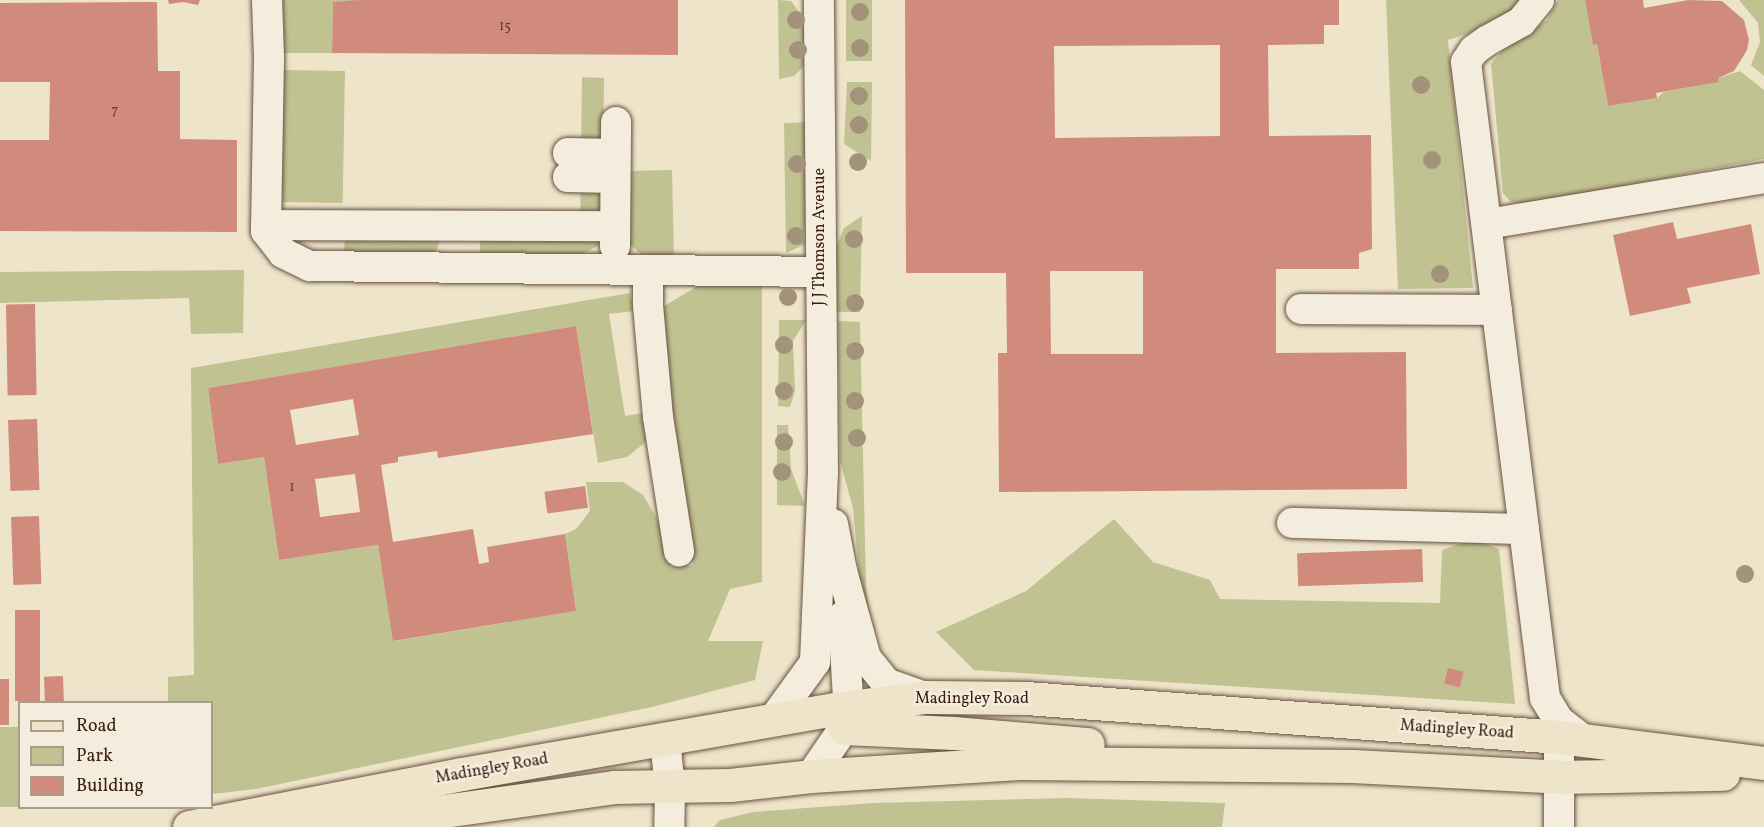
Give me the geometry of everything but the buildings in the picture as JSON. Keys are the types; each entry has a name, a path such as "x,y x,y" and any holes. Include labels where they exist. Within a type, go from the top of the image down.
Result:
{"main road":[{"name":"Madingley Road","path":"189,827 462,774 773,720 842,714 925,697 1026,698 1512,734 1572,739 1764,763"},
{"path":"842,714 954,733 1353,766"},
{"name":"Madingley Road","path":"212,827 372,821 614,787 670,788 730,785 811,777 1019,763 1353,766 1560,777 1764,772"}],"street":[{"path":"267,0 269,58 266,231 283,253 310,266 820,272"},
{"name":"J J Thomson Avenue","path":"819,0 823,474"},
{"path":"1539,0 1521,22 1481,45 1466,62 1545,698 1572,739 1560,777 1559,827"},
{"path":"615,270 616,123"},
{"path":"568,165 615,166"},
{"path":"1486,224 1764,178"},
{"path":"266,225 615,226"},
{"path":"648,270 648,305 658,417 679,551"},
{"path":"1301,309 1497,310"},
{"path":"823,474 842,571 867,658 886,683 925,697"},
{"path":"823,474 815,662 842,714"},
{"path":"1292,523 1524,529"},
{"path":"811,777 842,714 842,571"},
{"path":"773,720 815,662"},
{"path":"1512,734 1533,719 1545,698"},
{"path":"665,740 670,788 669,827"}],"green space":[{"path":"283,0 360,1 333,2 332,53 284,53"},
{"path":"778,0 791,1 805,20 808,62 794,76 779,79"},
{"path":"846,0 872,0 872,61 846,61"},
{"path":"1386,0 1526,0 1485,28 1448,40 1473,288 1398,289"},
{"path":"1558,0 1585,0 1593,44 1597,44 1608,106 1657,98 1664,92 1718,82 1718,78 1740,71 1764,90 1764,159 1530,204 1511,202 1503,193 1491,64 1502,51 1546,21"},
{"path":"1739,0 1764,0 1764,76 1751,65 1760,42 1758,23"},
{"path":"283,70 345,71 343,203 281,202"},
{"path":"582,77 604,78 602,228 598,246 578,256 487,257 480,251 480,236 580,235"},
{"path":"847,82 872,82 871,161 844,144"},
{"path":"808,122 811,228 804,245 786,253 784,123"},
{"path":"672,170 674,257 645,257 628,243 630,171"},
{"path":"862,216 860,312 835,312 835,250 844,228"},
{"path":"345,236 442,236 436,251 421,256 344,255"},
{"path":"244,270 243,333 191,334 189,298 0,303 0,272"},
{"path":"701,284 762,285 762,582 730,589 708,641 763,641 755,680 652,707 256,789 213,794 213,701 168,701 168,677 194,675 191,368 630,293 634,311 609,314 625,416 649,412 648,440 627,457 598,463 576,326 208,388 218,464 264,457 279,560 378,545 394,641 576,611 565,534 576,529 590,511 586,482 623,482 643,495 657,519 671,567 693,565 673,424 661,308"},
{"path":"779,320 806,320 793,341 795,391 790,407 778,406"},
{"path":"838,321 860,322 866,587 874,643 864,628 853,508 840,461"},
{"path":"777,425 788,425 791,469 805,506 777,505"},
{"path":"1114,519 1153,562 1210,580 1220,599 1440,603 1442,550 1473,539 1499,549 1515,704 974,670 936,632 1026,591"},
{"path":"0,727 18,727 18,807 0,807"},
{"path":"1068,798 1225,803 1222,827 714,827 720,820 753,812 874,803"}]}
